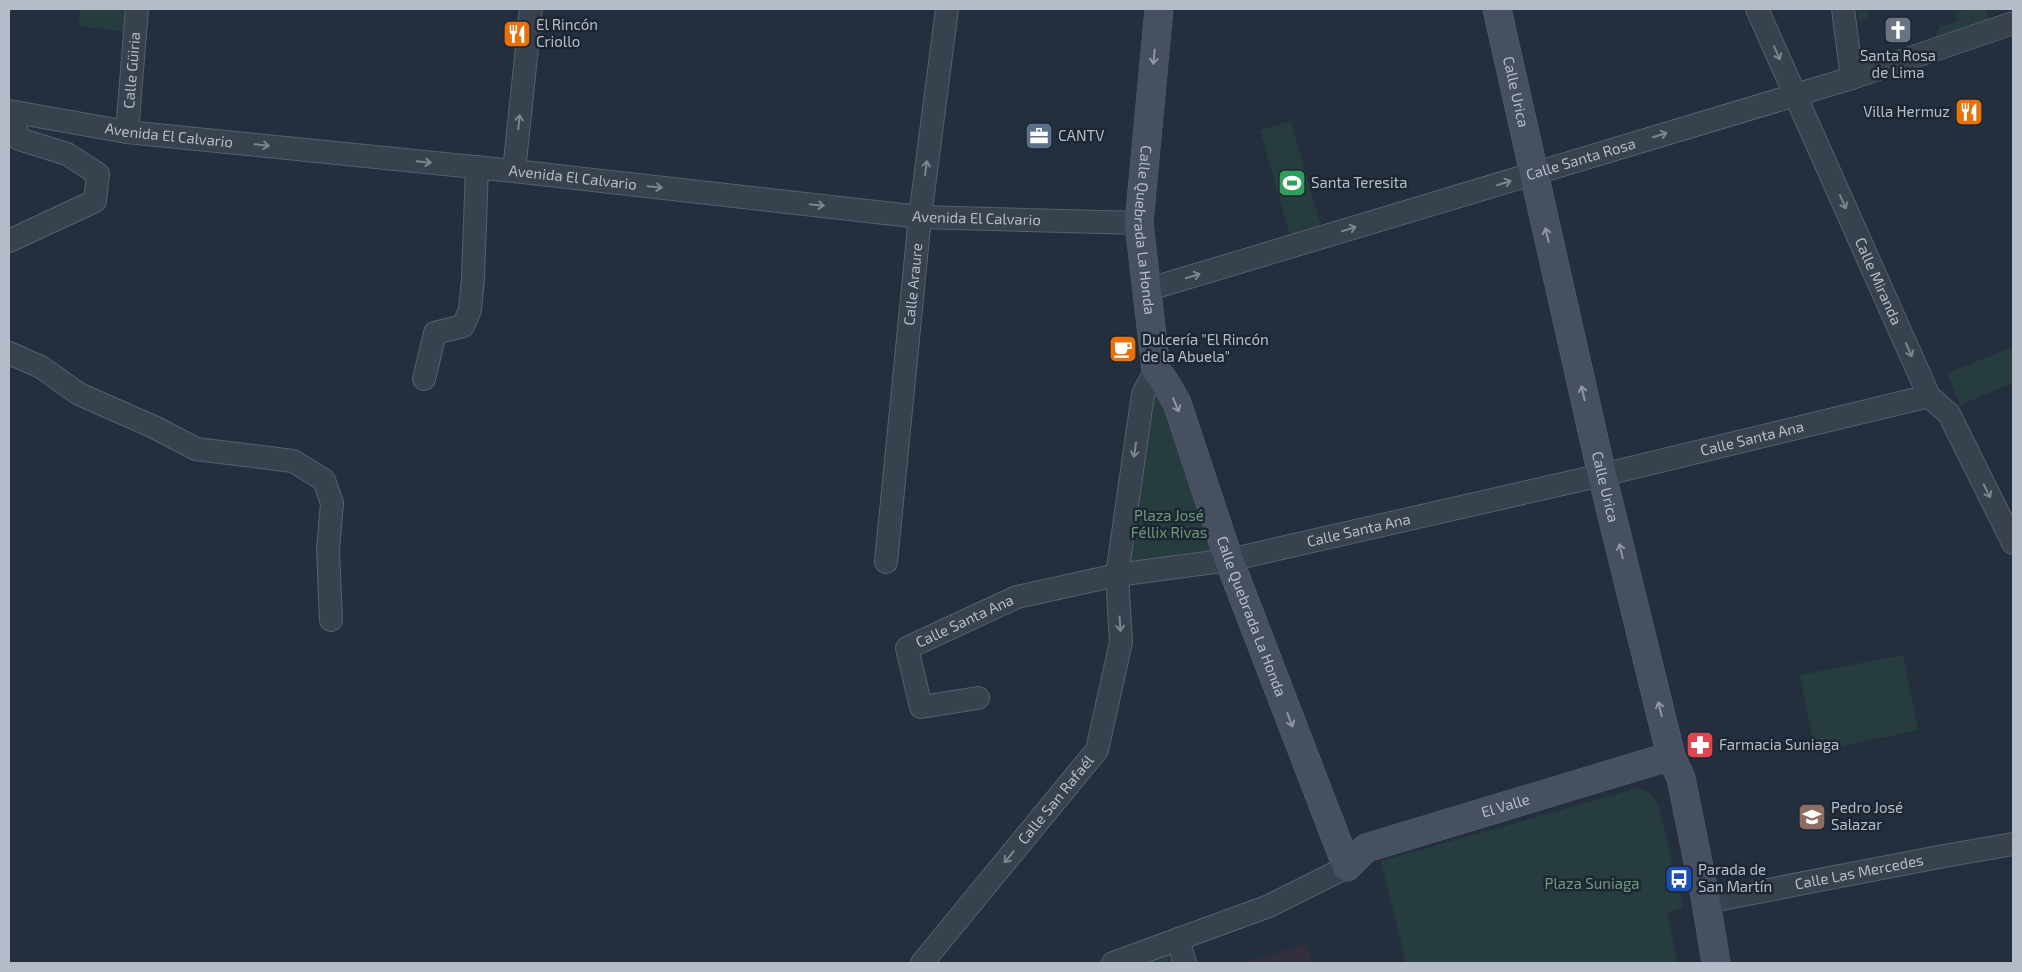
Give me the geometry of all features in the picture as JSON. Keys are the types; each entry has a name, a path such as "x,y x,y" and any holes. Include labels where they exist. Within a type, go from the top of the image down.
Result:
{"main road":[{"name":"Calle Quebrada La Honda","path":"1159,9 1139,223 1156,370 1177,403 1229,560 1347,867"},
{"name":"Calle Urica","path":"1496,9 1602,475 1671,756 1681,778 1706,902 1716,963"},
{"name":"El Valle","path":"1347,867 1366,848 1671,756"}],"street":[{"name":"Calle Güiria","path":"127,132 138,9"},
{"path":"514,171 531,9"},
{"name":"Calle Araure","path":"886,562 920,217 947,9"},
{"name":"Calle Miranda","path":"1757,9 1929,396 1949,414 2013,543"},
{"path":"1844,9 1852,78"},
{"name":"Calle Santa Rosa","path":"1146,290 1852,78 2006,19"},
{"name":"Avenida El Calvario","path":"9,112 127,132 477,167 920,217 1139,223"},
{"path":"9,112 19,139 67,154 98,174 95,201 9,241"},
{"path":"424,379 436,333 463,326 470,310 477,167"},
{"path":"9,353 41,367 79,394 154,427 196,449 292,461 324,480 332,503 328,550 331,620"},
{"name":"Calle San Rafaél","path":"922,963 1097,750 1121,642 1117,575 1143,394 1156,370"},
{"name":"Calle Santa Ana","path":"978,698 920,707 907,648 1017,597 1117,575 1229,560 1602,475 1929,396"},
{"name":"Calle Las Mercedes","path":"1706,902 2013,844"},
{"path":"1113,963 1269,906 1347,867"},
{"path":"1178,939 1185,963"}],"shaded area":[{"path":"1306,944 1312,963 1246,962"}],"green space":[{"path":"80,9 128,9 126,32 79,26"},
{"path":"1857,9 1867,9 1869,19 1859,20"},
{"path":"1966,9 1986,9 1989,23 1934,40 1939,27 1957,22 1956,13"},
{"path":"1860,43 1862,55 1913,47 1863,62 1857,44"},
{"name":"Santa Teresita","path":"1291,121 1324,237 1293,246 1260,130"},
{"path":"2013,347 2013,383 1960,405 1947,373"},
{"name":"Plaza José Féllix Rivas","path":"1157,383 1218,556 1125,568"},
{"path":"1903,655 1918,730 1815,752 1800,675"},
{"name":"Plaza Suniaga","path":"1637,788 1651,795 1659,808 1683,908 1667,913 1678,963 1406,963 1381,861"},
{"path":"1178,939 1185,963 1113,963"}],"place":[{"name":"Santa Rosa de Lima","path":"1898,30"},
{"name":"El Rincón Criollo","path":"517,34"},
{"name":"Villa Hermuz","path":"1969,112"},
{"name":"CANTV","path":"1039,136"},
{"name":"Santa Teresita","path":"1292,183"},
{"name":"Dulcería \"El Rincón de la Abuela\"","path":"1123,349"},
{"name":"Farmacia Suniaga","path":"1700,745"},
{"name":"Pedro José Salazar","path":"1812,817"},
{"name":"Parada de San Martín","path":"1679,879"}]}
